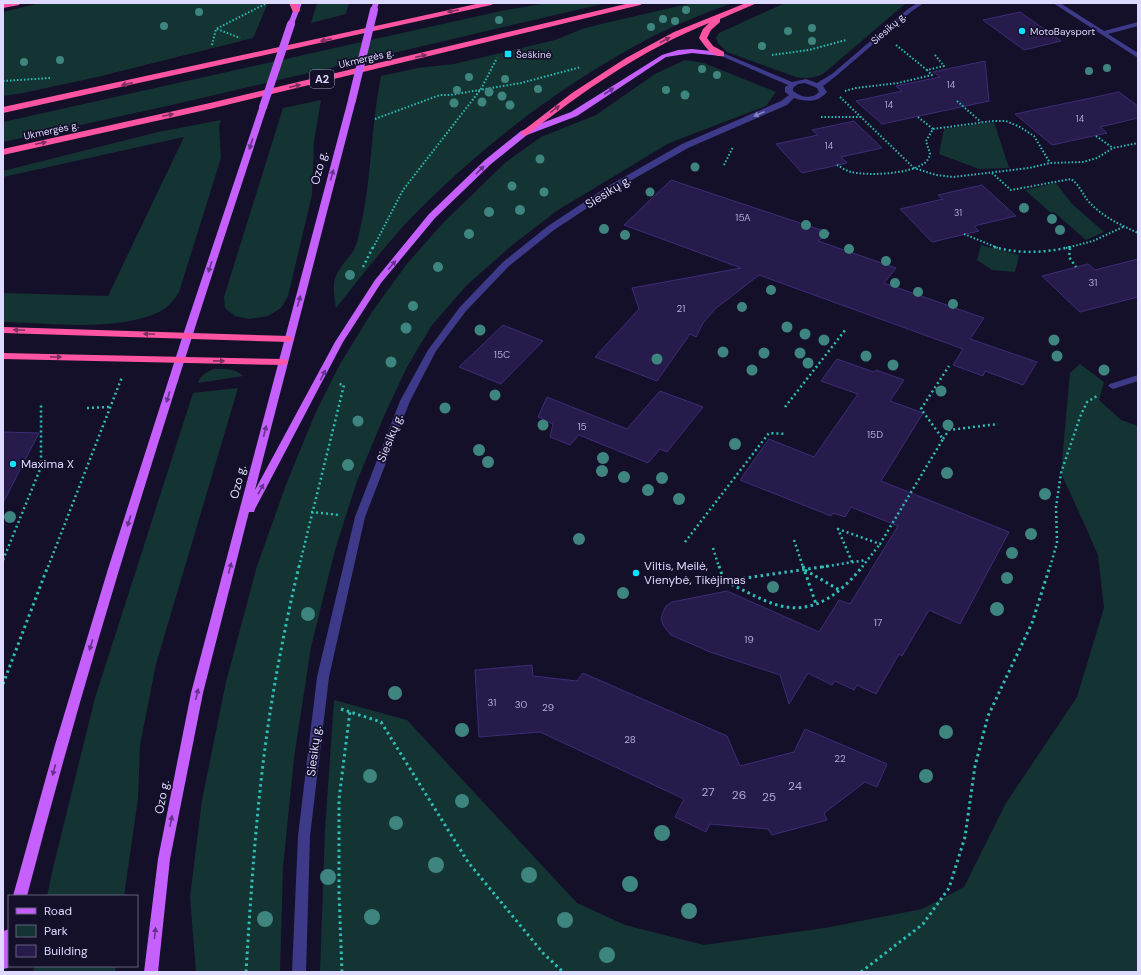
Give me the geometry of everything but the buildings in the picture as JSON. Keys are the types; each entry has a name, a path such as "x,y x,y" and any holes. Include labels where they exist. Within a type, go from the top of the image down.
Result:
{"highway":[{"path":"3,6 16,3"},
{"path":"3,110 491,3"},
{"name":"Ukmergės g.","path":"3,152 210,106 640,3"},
{"path":"524,133 555,108 665,39 753,3"},
{"path":"720,17 707,28 703,38 710,48 721,54"},
{"path":"3,103 72,96"},
{"path":"3,330 289,339"},
{"path":"3,356 283,362"}],"main road":[{"path":"20,895 69,717 180,360 296,5"},
{"name":"Ozo g.","path":"151,972 164,859 196,700 352,100 375,6"},
{"path":"242,523 339,342 378,282 432,216 488,162 524,133 574,114 664,56 675,52 687,51 721,54"},
{"path":"3,963 8,940"}],"street":[{"name":"Siesikų g.","path":"819,85 834,75 910,10 921,3"},
{"path":"1056,3 1138,56"},
{"path":"1103,33 1138,24"},
{"path":"721,54 792,84 806,82 819,85 823,92 818,97 808,99 792,95 788,89 792,84"},
{"name":"Siesikų g.","path":"299,972 304,836 323,677 360,517 405,401 432,350 463,309 506,264 551,228 613,187 685,146 784,103 792,95"},
{"path":"1113,386 1138,378"}],"path":[{"path":"211,48 216,29 267,3"},
{"path":"216,29 242,38"},
{"path":"765,54 772,55 809,50 860,36 877,38 893,43 932,75 898,83 856,88 843,92"},
{"path":"927,70 944,66 934,55"},
{"path":"363,267 404,190 481,89 497,58"},
{"path":"375,120 440,95 450,95 521,82 586,65"},
{"path":"837,93 914,168 936,175 953,177 1029,168 1050,163 1083,162 1097,158 1113,148 1138,143"},
{"path":"957,101 981,122"},
{"path":"918,117 933,129"},
{"path":"837,165 850,172 878,174 914,168 924,164 929,159 930,154 926,146 926,137 933,129 981,122 1006,121 1020,127 1034,136 1050,163"},
{"path":"1096,136 1113,148"},
{"path":"724,165 734,144"},
{"path":"991,173 1011,190 1071,179 1077,183 1084,196 1101,213 1138,233"},
{"path":"964,234 994,248 1020,253 1043,253 1070,248 1104,237 1123,226"},
{"path":"1070,248 1069,257 1076,267"},
{"path":"785,407 846,329"},
{"path":"943,439 921,409 949,366"},
{"path":"246,972 254,851 267,733 288,612 311,512 344,385"},
{"path":"861,972 923,924 949,888 965,837 975,766 988,716 1032,623 1057,543 1056,507 1061,474 1080,417 1087,402 1113,386"},
{"path":"3,684 117,389"},
{"path":"3,560 41,467 41,406"},
{"path":"87,408 109,407"},
{"path":"713,548 724,581 777,605 800,607 822,604 841,590 880,544 949,430 998,424"},
{"path":"685,542 769,432 786,434"},
{"path":"311,512 360,517"},
{"path":"852,562 838,529 880,544"},
{"path":"794,540 816,604"},
{"path":"724,581 866,560"},
{"path":"804,569 841,590"},
{"path":"3,677 7,674"},
{"path":"342,972 339,894 339,799 350,711 380,722 468,862 544,953 563,972"}],"green space":[{"path":"40,3 268,3 253,38 97,77 3,96 3,12"},
{"path":"317,3 349,3 346,14 311,23"},
{"path":"548,3 606,3 176,104 3,142 3,122 501,11"},
{"path":"692,3 732,3 667,29 617,56 559,93 504,133 415,213 380,253 336,308 334,290 335,278 355,248 362,222 366,201 377,97 381,76 418,68 454,64 555,40 582,29 597,25"},
{"path":"785,3 906,3 823,74 813,77 796,77 727,52 718,43 716,38 719,33"},
{"path":"685,60 704,63 776,92 766,106 669,143 558,210 511,246 466,286 432,325 407,367 384,416 357,481 335,550 311,647 294,758 283,867 280,972 196,972 190,897 202,800 226,682 257,566 287,482 316,412 340,364 372,312 406,265 443,223 506,162 541,137 596,115 655,74"},
{"path":"321,100 314,141 312,195 288,296 281,308 268,316 249,319 235,316 225,308 224,297 283,108"},
{"path":"221,120 219,127 221,158 179,292 168,306 159,312 142,318 103,324 62,325 3,322 3,293 108,296 184,137 3,177 3,171 158,132"},
{"path":"994,122 1009,168 979,169 939,154 944,129"},
{"path":"1056,183 1072,204 1104,232 1086,240 1054,212 1051,213 1025,190"},
{"path":"981,245 1019,255 1015,272 992,270 977,260"},
{"path":"1080,364 1104,382 1099,400 1121,420 1138,426 1138,972 320,972 325,830 334,700 407,720 577,903 625,925 704,945 825,928 922,909 964,887 1006,803 1077,697 1104,608 1098,555 1061,473 1070,373"},
{"path":"214,369 233,370 243,376 198,383 202,376"},
{"path":"238,388 156,664 140,745 138,799 124,895 47,895 95,698 193,393"},
{"path":"34,967 116,967 115,972 33,972"}],"place":[{"name":"MotoBaysport","path":"1022,31"},
{"name":"Šeškinė","path":"508,54"},
{"name":"Maxima X","path":"13,464"},
{"name":"Viltis, Meilė, Vienybė, Tikėjimas","path":"636,573"}]}
